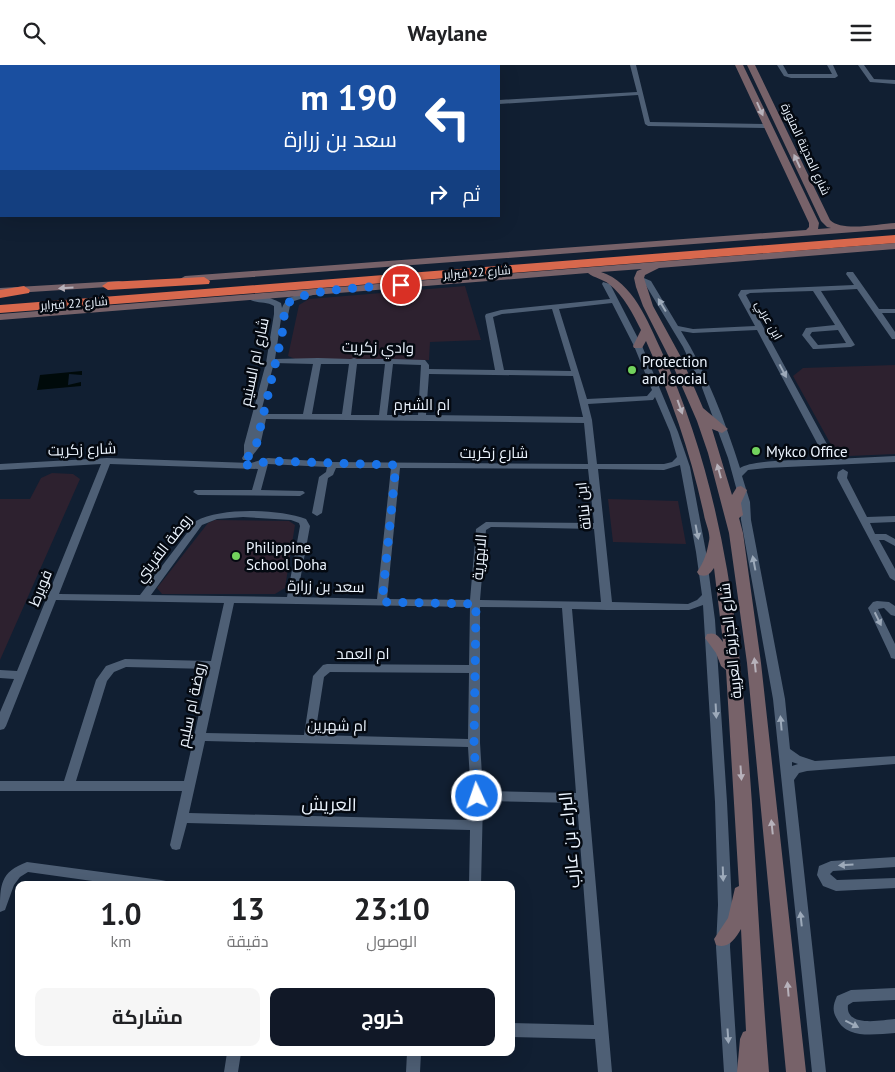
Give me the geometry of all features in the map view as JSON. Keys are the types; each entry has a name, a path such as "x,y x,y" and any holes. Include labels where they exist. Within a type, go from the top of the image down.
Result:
{"highway":[{"name":"شارع 22 فبراير","path":"0,302 895,233"},
{"name":"شارع 22 فبراير","path":"0,309 895,239"},
{"path":"795,253 895,246"},
{"path":"108,285 339,275"},
{"path":"0,293 24,290"},
{"path":"0,313 106,309"}],"main road":[{"name":"شارع المدينة المنورة","path":"739,65 814,223 814,228 808,233"},
{"name":"شارع المدينة المنورة","path":"751,65 827,223 850,229"},
{"path":"785,165 795,174 807,197 815,199"},
{"name":"شارع 22 فبراير","path":"24,290 895,226"},
{"name":"شارع 22 فبراير","path":"0,318 795,253"},
{"path":"640,278 641,273 647,269 671,264"},
{"name":"شارع الجزيرة العربية","path":"567,272 588,272 606,276 631,303 673,388 693,442 717,537 729,617 735,675 749,878 754,1006 759,1072"},
{"path":"631,303 616,277 618,274 628,274 633,277 648,306"},
{"name":"شارع الجزيرة العربية","path":"640,278 648,306 697,404 714,453 736,533 756,673 796,1072"},
{"path":"638,346 646,330"},
{"path":"697,404 715,425 722,429"},
{"path":"736,533 735,503 741,490"},
{"path":"704,572 712,561 717,537"},
{"path":"712,638 723,651 728,666 735,675"},
{"path":"723,939 738,919 742,887 749,878"},
{"path":"747,1072 754,1006"},
{"path":"790,1018 804,1072"}],"street":[{"path":"633,65 648,123 652,125 767,126"},
{"path":"780,65 785,73 791,76 835,76 830,65"},
{"path":"861,65 872,81 895,82"},
{"path":"500,102 640,93"},
{"path":"850,274 895,337"},
{"path":"640,278 648,283 678,332 705,385 732,458 741,490 775,671 818,1072"},
{"name":"شارع الجزيرة العربية","path":"606,284 638,346 674,432 687,476 704,572 712,638 721,802 725,905 723,939 731,1072"},
{"name":"ابن عربي","path":"832,462 742,295 744,292 859,287"},
{"path":"816,289 841,327 850,345 816,347 806,335 809,330 841,327"},
{"name":"شارع ام السنيم","path":"260,416 276,361 286,303 296,297 325,291"},
{"name":"شارع ام السنيم","path":"220,299 265,299 274,301 278,305 277,330 256,446 242,465"},
{"path":"500,373 489,316 501,312 615,301"},
{"name":"ابن نباتة","path":"555,307 585,402 606,607"},
{"path":"876,311 895,311"},
{"path":"678,332 760,328"},
{"path":"307,417 318,360"},
{"path":"346,417 354,360"},
{"path":"383,417 390,360"},
{"name":"وادي زكريت","path":"276,361 390,360 422,362 425,365 422,417"},
{"path":"425,371 576,373"},
{"path":"585,402 650,398 656,391"},
{"path":"642,399 657,402 662,406"},
{"name":"ام الشبرم","path":"260,416 588,420"},
{"path":"732,458 745,464 766,465 895,459"},
{"name":"شارع زكريت","path":"0,467 106,461 307,468 328,465 664,467 675,464 682,459"},
{"name":"فويرط","path":"0,726 106,461"},
{"path":"256,492 260,465"},
{"path":"317,513 324,477 330,473 328,465"},
{"path":"382,602 396,465"},
{"path":"737,475 745,468 766,465"},
{"name":"شارع زكريت","path":"664,467 687,476"},
{"path":"842,472 842,478 895,578"},
{"path":"198,492 300,493"},
{"name":"روضة القريني","path":"144,597 199,523 205,518 218,515 292,517 303,521 305,526 291,601"},
{"path":"864,520 895,519"},
{"name":"الابهرية","path":"475,881 477,796 474,743 476,604 481,529 484,525 599,526"},
{"path":"872,537 886,537 895,543"},
{"path":"689,607 701,603 707,595"},
{"name":"سعد بن زرارة","path":"52,597 689,607"},
{"name":"روضة ام سليم","path":"176,845 230,599"},
{"path":"895,613 891,607 885,604 877,604 873,608 895,655"},
{"name":"البراء بن عازب","path":"567,606 605,1072"},
{"path":"689,607 702,612 710,620"},
{"path":"69,786 104,675 117,665 125,663 216,665"},
{"name":"ام العمد","path":"309,739 318,676 327,668 475,669"},
{"path":"0,674 20,675"},
{"name":"ام شهرين","path":"200,737 474,743"},
{"path":"784,751 796,759 815,765"},
{"path":"787,779 795,770 815,765 895,760"},
{"path":"0,786 188,786"},
{"path":"477,796 583,798"},
{"name":"العريش","path":"182,818 476,825"},
{"path":"895,862 831,866 826,868 823,873 825,880 836,886 895,883"},
{"path":"0,906 11,875 17,870 27,867 131,881"},
{"path":"895,994 848,997 842,1001 840,1008 845,1020 857,1027 895,1026"},
{"path":"515,1030 602,1033"},
{"path":"231,1072 234,1056"},
{"path":"413,1072 414,1056"}],"shaded area":[{"path":"465,286 481,340 430,342 429,360 295,359 288,356 299,305 309,299"},
{"path":"895,365 895,454 849,456 834,450 793,376 803,368"},
{"path":"82,371 82,375 69,374 68,385 81,382 81,386 37,390 40,375"},
{"path":"52,473 73,474 80,479 0,660 0,499 30,499 41,478"},
{"path":"608,499 678,501 686,544 613,542"},
{"name":"Philippine School Doha","path":"215,520 289,521 295,525 285,588 275,594 162,594 157,588 208,523"}],"place":[{"name":"Protection and social","path":"632,370"},
{"name":"Mykco Office","path":"756,451"},
{"name":"Philippine School Doha","path":"236,556"}],"route":[{"path":"401,285 325,291 293,298 285,305 280,347 256,446 242,465 254,465 268,461 305,462 323,465 396,465 382,602 476,604 474,743 477,796"}]}
